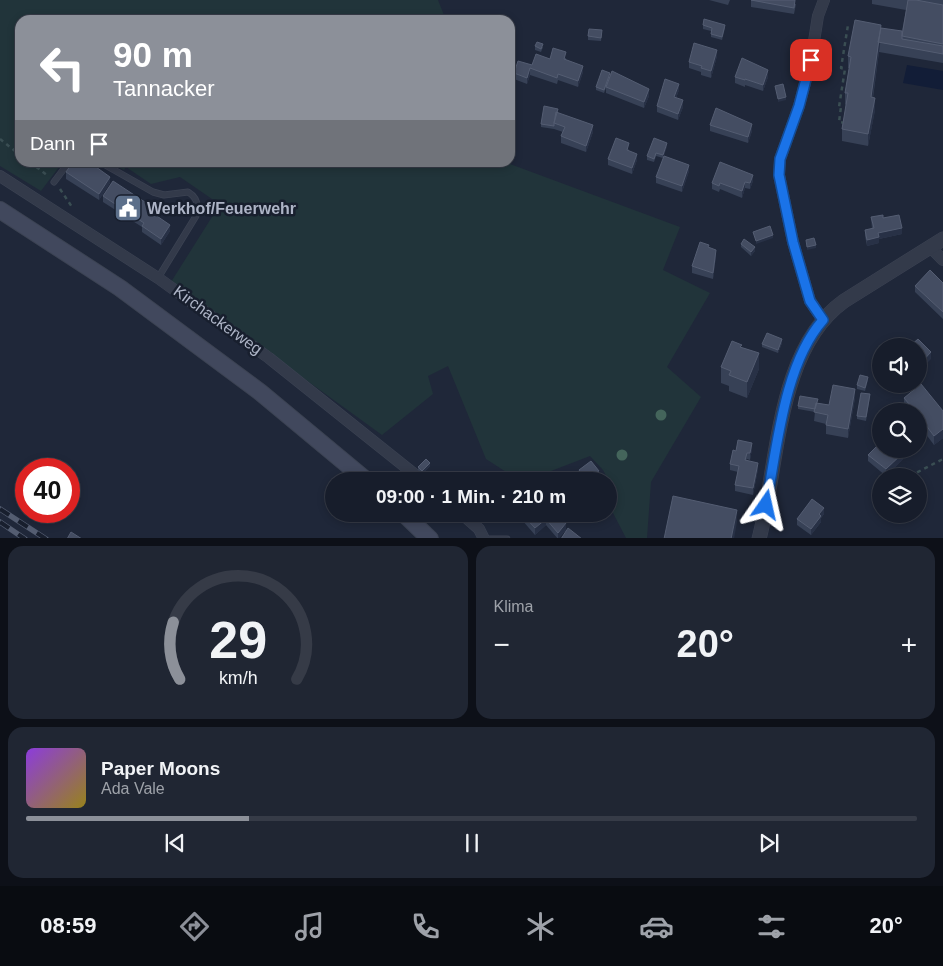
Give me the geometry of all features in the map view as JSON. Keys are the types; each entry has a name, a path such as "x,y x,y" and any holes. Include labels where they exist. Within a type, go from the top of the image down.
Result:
{"main road":[{"path":"0,210 120,288 260,392 356,472"},
{"path":"413,522 430,538"}],"street":[{"path":"823,320 810,301 793,242 779,175 780,159 799,106 811,60 818,16 824,0"},
{"name":"Kirchackerweg","path":"0,176 158,278 270,358 412,472"},
{"path":"759,538 791,382 804,347 823,320 844,301 943,239"},
{"path":"930,247 943,260"},
{"path":"471,522 486,538"}],"lane":[{"path":"54,182 65,167"},
{"path":"109,167 153,192 164,195 188,192 196,199 198,205 196,216 158,278"},
{"path":"486,538 507,538"}],"path":[{"path":"845,123 839,122 844,69 841,68 848,25"},
{"path":"845,47 852,48"},
{"path":"842,85 848,86"},
{"path":"0,140 15,151"},
{"path":"36,167 54,182 73,208"},
{"path":"926,468 943,459"}],"shaded area":[{"path":"0,0 438,0 444,15 15,15 15,167 59,167 41,191 0,166"},
{"path":"515,166 680,227 663,270 710,293 667,367 701,397 651,482 647,538 626,538 617,521 617,472 604,472 590,456 548,472 506,472 486,459 448,366 428,376 433,394 382,435 171,282 222,201 212,199 180,177 151,184 126,167"}],"water":[{"path":"907,65 943,71 943,90 903,83"}],"building":[{"path":"751,0 795,0 794,8"},
{"path":"908,0 943,5 943,44 902,36"},
{"path":"704,19 725,25 722,37 711,34 712,28 703,25"},
{"path":"855,20 881,25 871,97 875,98 868,134 842,129 851,57 848,56"},
{"path":"881,28 902,31 902,39 943,46 943,54 878,42"},
{"path":"589,29 602,30 601,38 588,36"},
{"path":"537,42 543,44 541,49 535,46"},
{"path":"694,43 717,50 711,71 689,62"},
{"path":"553,48 566,52 564,59 583,66 578,81 558,74 557,78 530,68 527,78 515,73 518,61 532,65 536,54 550,59"},
{"path":"742,58 768,70 763,85 735,77"},
{"path":"602,70 610,73 604,90 596,87"},
{"path":"612,71 649,89 644,102 606,87"},
{"path":"665,79 679,84 674,97 683,100 678,114 657,106"},
{"path":"783,84 786,97 778,99 775,86"},
{"path":"544,106 558,109 554,126 541,124"},
{"path":"716,108 752,124 748,137 710,125"},
{"path":"556,112 593,125 586,146 561,136 565,127 554,123"},
{"path":"616,138 629,143 627,150 637,154 632,168 608,159"},
{"path":"654,138 667,143 663,155 656,153 654,159 647,156"},
{"path":"664,156 689,165 682,186 656,177"},
{"path":"720,162 753,175 750,183 745,182 742,191 720,183 719,186 712,183"},
{"path":"70,167 96,167 110,177 99,194 66,172"},
{"path":"113,181 154,208 151,212 170,225 161,239 142,226 144,223 103,196"},
{"path":"883,215 883,218 899,215 902,228 878,233 879,237 867,240 865,230 874,228 871,217"},
{"path":"770,226 773,235 756,241 753,232"},
{"path":"814,238 816,245 807,247 806,240"},
{"path":"744,239 755,247 751,252 741,244"},
{"path":"700,242 716,250 713,273 692,266"},
{"path":"930,270 943,283 943,312 915,286"},
{"path":"767,333 782,339 778,350 762,344"},
{"path":"732,341 742,345 740,347 759,353 747,382 729,375 731,371 721,367"},
{"path":"927,348 931,352 927,356"},
{"path":"860,375 868,377 865,388 857,385"},
{"path":"833,385 855,389 848,429 826,425 828,415 814,412 816,403 829,405"},
{"path":"927,391 943,411 943,429 934,436 927,427 927,403 908,403 904,398 910,393 927,393"},
{"path":"861,393 870,394 866,417 857,416"},
{"path":"800,396 818,399 815,409 798,406"},
{"path":"738,440 752,443 750,453 747,453 745,460 758,463 753,488 735,485 739,466 730,464 733,450 736,451"},
{"path":"872,451 872,458 898,458 885,468 868,455"},
{"path":"426,459 430,463 422,471 418,467"},
{"path":"591,461 599,471 580,472 579,470"},
{"path":"673,496 737,510 731,538 664,538"},
{"path":"812,499 824,508 819,514 821,516 811,529 797,519"},
{"path":"529,522 542,522 535,528"},
{"path":"549,522 566,523 558,533"},
{"path":"568,528 581,538 562,538"},
{"path":"71,532 80,538 68,538"}],"railway":[{"path":"0,509 44,538"},
{"path":"0,522 24,538"}],"place":[{"name":"Werkhof/Feuerwehr","path":"128,208"}],"route":[{"path":"766,505 794,372 804,347 814,330 823,320 815,311 810,301 793,242 779,175 780,159 799,106 811,60"}]}
